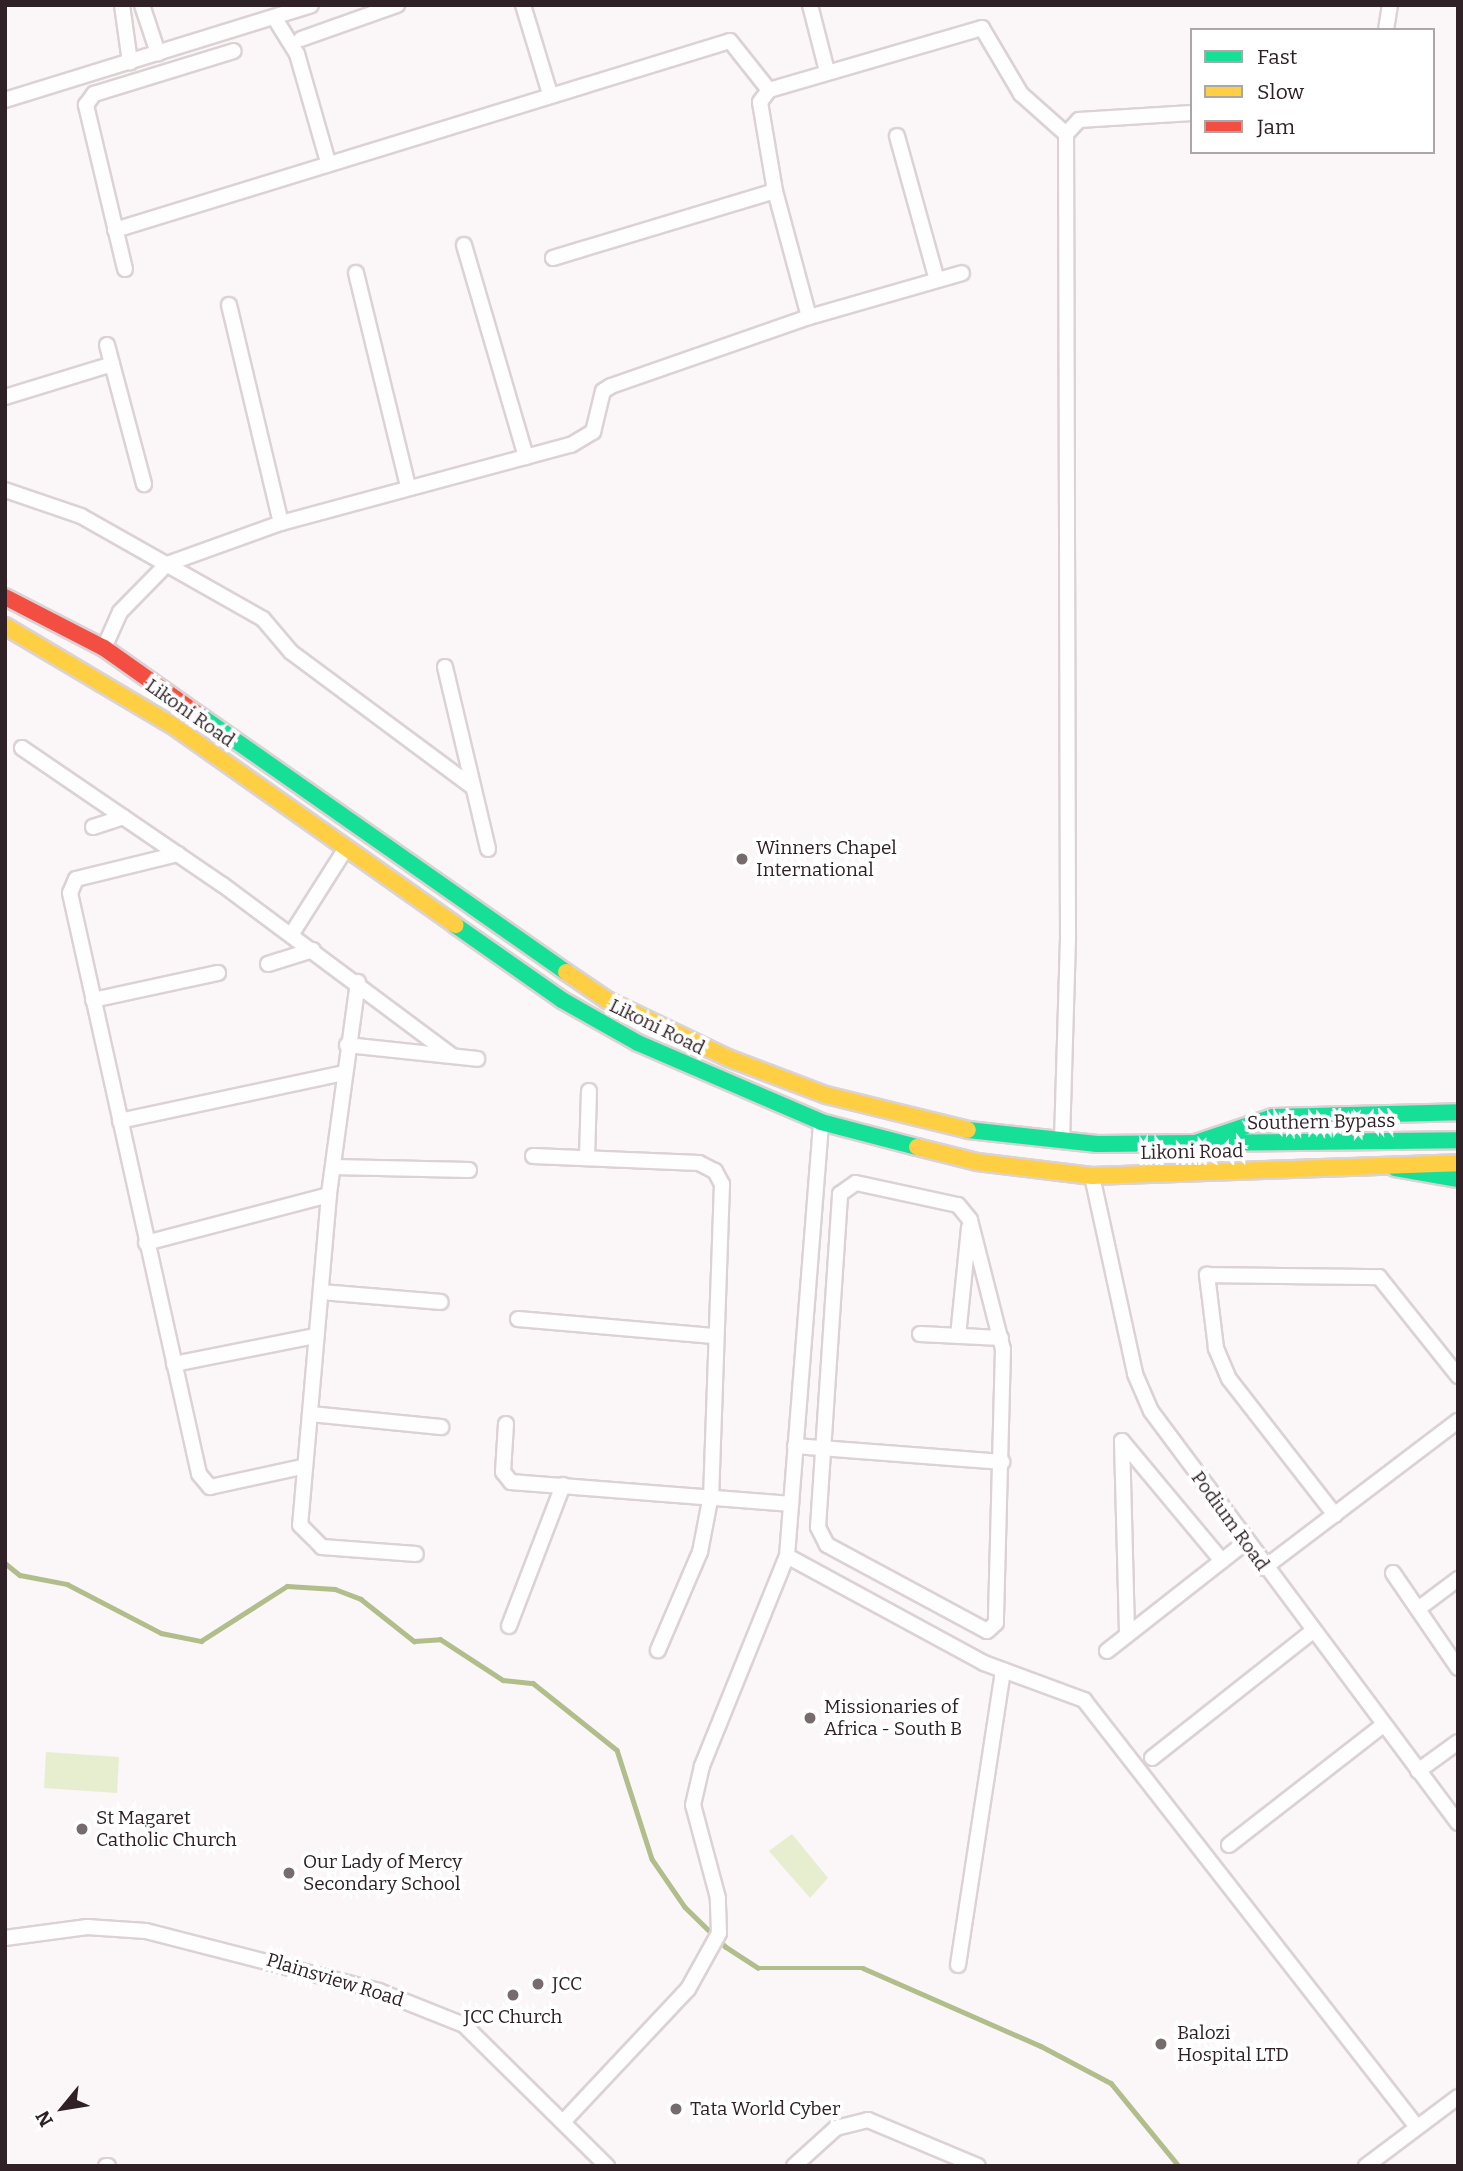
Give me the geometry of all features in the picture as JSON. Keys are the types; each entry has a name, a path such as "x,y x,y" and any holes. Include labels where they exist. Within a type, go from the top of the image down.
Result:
{"main road":[{"name":"Likoni Road","path":"5,597 104,648 574,979 728,1058 826,1095 935,1125 1062,1140 1186,1146"},
{"name":"Likoni Road","path":"5,626 160,717 597,1021 821,1122 977,1162 1092,1176 1395,1168"},
{"path":"821,1122 826,1095"},
{"path":"1186,1146 1273,1117 1458,1112"},
{"name":"Southern Bypass","path":"1186,1146 1458,1140"},
{"path":"1395,1168 1458,1163"},
{"path":"1395,1168 1458,1179"}],"street":[{"path":"122,5 130,62"},
{"path":"142,5 158,53"},
{"path":"5,100 311,5"},
{"path":"299,47 397,5"},
{"path":"523,5 550,94"},
{"path":"810,5 827,71"},
{"path":"1386,28 1390,5"},
{"path":"294,11 299,47 328,162"},
{"path":"274,17 299,47"},
{"path":"809,317 775,191 760,102 769,90 982,28 1021,94 1066,134"},
{"path":"115,230 328,162 730,41 769,90"},
{"path":"125,269 87,111 90,98 234,51"},
{"path":"1062,1140 1068,936 1066,134 1079,120 1190,113"},
{"path":"897,136 937,280"},
{"path":"553,258 775,191"},
{"path":"464,245 526,457"},
{"path":"356,273 408,486"},
{"path":"104,648 120,612 167,564 281,523 408,486 526,457 593,432 603,391 611,386 809,317 962,273"},
{"path":"229,306 281,523"},
{"path":"107,345 144,484"},
{"path":"5,397 111,364"},
{"path":"5,490 81,516 263,618 291,652 473,787"},
{"path":"445,667 488,849"},
{"path":"22,748 178,854 358,982 452,1056"},
{"path":"93,827 124,817"},
{"path":"291,935 346,848"},
{"path":"178,854 71,884 93,1000 146,1243 205,1485 302,1467"},
{"path":"268,964 313,950"},
{"path":"93,1000 218,973"},
{"path":"358,982 343,1073 329,1195 310,1414 302,1467 300,1525 314,1544 416,1554"},
{"path":"347,1045 477,1059"},
{"path":"120,1121 343,1073"},
{"path":"587,1158 589,1091"},
{"path":"563,2122 688,1989 711,1955 722,1919 695,1827 696,1784 787,1556 821,1122"},
{"path":"533,1156 699,1163 715,1171 722,1184 713,1336 711,1494 700,1552 658,1650"},
{"path":"333,1167 469,1170"},
{"name":"Podium Road","path":"1092,1176 1142,1393 1264,1568 1458,1823"},
{"path":"856,1183 958,1205 970,1220 1001,1338 1002,1462 996,1623 983,1632 827,1545 818,1527 827,1451 840,1194 856,1183"},
{"path":"146,1243 329,1195"},
{"path":"958,1336 970,1220"},
{"path":"1335,1515 1229,1380 1216,1348 1207,1275 1378,1277 1458,1376"},
{"path":"322,1292 441,1302"},
{"path":"518,1319 713,1336"},
{"path":"920,1334 1001,1338"},
{"path":"174,1364 316,1336"},
{"path":"310,1414 441,1427"},
{"path":"1264,1568 1458,1421"},
{"path":"506,1424 506,1479 711,1494 790,1504"},
{"path":"1127,1635 1122,1441 1222,1561"},
{"path":"795,1446 827,1451 1002,1462"},
{"path":"509,1626 563,1485"},
{"path":"1107,1651 1246,1542"},
{"path":"787,1556 1003,1670 1090,1706 1417,2127"},
{"path":"1393,1573 1458,1668"},
{"path":"1418,1609 1458,1579"},
{"path":"1152,1758 1312,1631"},
{"path":"958,1965 1003,1670"},
{"path":"1229,1845 1383,1725"},
{"path":"1418,1772 1458,1742"},
{"name":"Plainsview Road","path":"5,1938 87,1927 160,1933 379,1991 464,2025 607,2166"},
{"path":"1366,2166 1458,2097"},
{"path":"794,2166 836,2128 868,2120 978,2166"}],"green space":[{"path":"46,1752 119,1757 117,1793 44,1788"},
{"path":"792,1834 828,1878 810,1898 769,1851"}],"waterway":[{"path":"5,1563 20,1575 67,1584 161,1633 201,1641 287,1586 335,1589 361,1599 414,1641 440,1639 503,1680 533,1683 617,1750 652,1859 685,1907 726,1947 758,1968 863,1968 1041,2046 1111,2083 1179,2166"}],"traffic: fast":[{"path":"199,715 566,972"},
{"path":"455,925 562,1000 638,1043 821,1122 917,1147"},
{"path":"1186,1146 1273,1117 1458,1112"},
{"path":"968,1130 1097,1144 1458,1140"},
{"path":"1395,1168 1458,1179"}],"traffic: slow":[{"path":"5,626 172,725 455,925"},
{"path":"566,972 607,1000 728,1058 826,1095 968,1130"},
{"path":"917,1147 977,1162 1092,1176 1458,1163"}],"traffic: jam":[{"path":"5,597 104,648 199,715"}],"place":[{"name":"Winners Chapel International","path":"742,859"},
{"name":"Missionaries of Africa - South B","path":"810,1718"},
{"name":"St Magaret Catholic Church","path":"82,1829"},
{"name":"Our Lady of Mercy Secondary School","path":"289,1873"},
{"name":"JCC","path":"538,1984"},
{"name":"JCC Church","path":"513,1995"},
{"name":"Balozi Hospital LTD","path":"1161,2044"},
{"name":"Tata World Cyber","path":"676,2109"}]}
